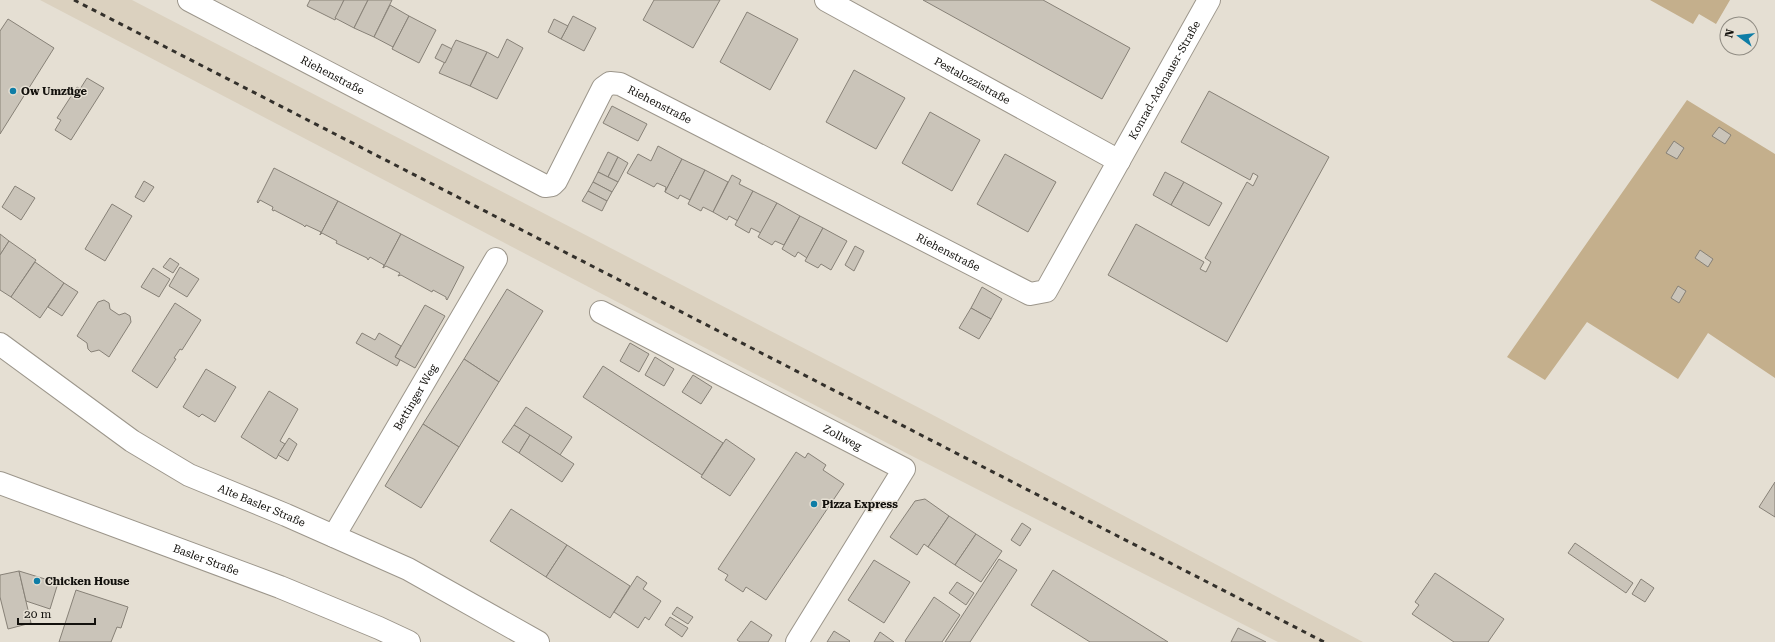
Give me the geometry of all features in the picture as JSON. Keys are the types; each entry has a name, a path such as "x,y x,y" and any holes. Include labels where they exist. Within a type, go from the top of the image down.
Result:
{"street":[{"name":"Riehenstraße","path":"189,0 545,186 552,185 556,181 603,88 610,83 620,84 1030,294 1046,291 1119,161"},
{"name":"Konrad-Adenauer-Straße","path":"1119,161 1209,0"},
{"name":"Pestalozzistraße","path":"836,2 1119,161"},
{"name":"Bettinger Weg","path":"334,536 496,259"},
{"name":"Zollweg","path":"601,312 904,469 797,642"},
{"name":"Alte Basler Straße","path":"0,344 132,441 189,475 408,569 538,642"},
{"name":"Basler Straße","path":"0,483 280,587 409,642"}],"shaded area":[{"path":"40,0 132,0 931,414 1363,642 1278,642 910,455"},
{"path":"1650,0 1730,0 1721,16 1719,16 1716,24 1699,14 1693,24"},
{"path":"1687,100 1775,154 1775,378 1708,333 1678,379 1587,322 1545,380 1507,357"}],"building":[{"path":"310,0 344,0 335,20 307,6"},
{"path":"344,0 368,0 354,28 335,18"},
{"path":"368,0 392,0 374,37 354,28"},
{"path":"654,0 720,0 693,48 643,20"},
{"path":"923,0 1043,0 1130,48 1102,99"},
{"path":"390,5 409,16 393,47 374,37"},
{"path":"747,12 798,39 770,90 720,62"},
{"path":"409,16 436,30 419,63 392,49"},
{"path":"573,16 596,28 584,51 561,39"},
{"name":"Ow Umzüge","path":"8,19 54,48 0,134 0,31"},
{"path":"554,19 568,26 561,39 548,32"},
{"path":"507,39 523,48 497,99 470,86 487,52 498,58"},
{"path":"456,40 487,52 470,86 439,73"},
{"path":"442,44 452,49 445,63 435,58"},
{"path":"854,70 905,98 876,149 826,122"},
{"path":"87,78 104,88 71,140 55,130 61,120 57,118 77,87 80,89"},
{"path":"1209,91 1329,157 1227,342 1108,275 1136,224 1204,262 1200,269 1206,272 1211,262 1205,258 1247,182 1253,186 1258,176 1253,173 1250,180 1181,142"},
{"path":"612,106 647,124 638,141 603,123"},
{"path":"930,112 980,140 952,191 902,163"},
{"path":"1719,127 1731,135 1725,144 1712,136"},
{"path":"1674,141 1684,148 1677,159 1666,153"},
{"path":"658,146 682,159 665,192 666,187 657,183 654,187 627,173 638,154 651,161"},
{"path":"608,152 618,157 608,177 598,172"},
{"path":"1005,154 1056,182 1028,232 977,204"},
{"path":"618,157 628,163 618,182 608,177"},
{"path":"682,159 705,170 690,200 680,195 678,199 665,192"},
{"path":"274,168 338,201 320,235 321,232 306,225 305,227 272,210 273,207 260,200 258,203 257,202"},
{"path":"705,170 728,182 713,212 703,207 701,211 688,204"},
{"path":"598,172 618,182 612,192 593,182"},
{"path":"1165,172 1184,182 1171,205 1153,195"},
{"path":"732,175 741,180 739,184 753,191 738,221 729,216 727,220 713,212"},
{"path":"144,181 154,187 144,202 135,197"},
{"path":"593,182 612,192 607,201 588,191"},
{"path":"1184,182 1222,203 1209,226 1171,205"},
{"path":"15,186 35,198 21,220 2,207"},
{"path":"588,191 607,201 602,211 582,201"},
{"path":"753,191 777,203 761,233 751,228 749,233 735,225"},
{"path":"338,201 401,234 383,268 384,265 370,257 368,260 367,258 336,243 337,241 322,233 320,235"},
{"path":"777,203 800,216 784,245 775,241 772,245 758,237"},
{"path":"112,204 132,216 105,261 85,249"},
{"path":"800,216 823,228 807,258 798,252 795,257 782,249"},
{"path":"823,228 847,241 831,270 821,264 818,268 805,261"},
{"path":"0,234 9,241 0,255"},
{"path":"401,234 464,267 447,300 446,297 433,290 432,292 401,275 398,276 400,273 386,266 383,268"},
{"path":"9,241 36,260 11,297 0,290 0,255"},
{"path":"855,246 864,251 854,271 845,265"},
{"path":"1700,250 1713,259 1708,267 1695,258"},
{"path":"170,258 179,264 173,273 163,267"},
{"path":"35,262 64,283 40,318 11,297"},
{"path":"180,267 199,279 187,297 169,286"},
{"path":"153,268 170,279 159,297 141,287"},
{"path":"64,283 78,292 62,316 48,307"},
{"path":"1678,286 1686,291 1679,303 1671,298"},
{"path":"982,287 1002,299 991,319 971,308"},
{"path":"507,289 543,311 499,382 464,359"},
{"path":"104,300 109,303 110,309 119,315 125,313 130,316 131,322 109,357 99,350 91,352 88,349 87,343 77,336 98,302"},
{"path":"175,303 201,320 182,350 180,349 174,358 176,359 157,388 132,371"},
{"path":"425,305 445,316 415,368 395,357"},
{"path":"971,308 991,319 979,339 959,328"},
{"path":"362,333 375,340 379,333 401,346 395,357 400,360 397,366 356,343"},
{"path":"630,343 649,354 639,372 620,361"},
{"path":"655,357 674,369 664,386 645,375"},
{"path":"464,359 499,382 459,447 423,424"},
{"path":"603,366 723,443 702,475 583,397"},
{"path":"206,369 236,387 215,422 202,414 199,417 183,407"},
{"path":"693,375 712,387 701,404 682,392"},
{"path":"269,391 298,409 280,441 285,444 276,459 241,437"},
{"path":"526,407 572,437 560,455 514,425"},
{"path":"423,424 459,447 421,508 385,486"},
{"path":"514,425 530,435 519,453 502,442"},
{"path":"530,435 574,464 562,482 519,453"},
{"path":"289,438 297,444 288,461 278,455"},
{"path":"726,439 755,459 730,496 701,477"},
{"path":"796,452 805,458 808,453 826,465 823,470 844,484 766,600 746,587 743,592 725,580 728,575 718,569"},
{"path":"1775,482 1775,517 1759,507"},
{"path":"925,499 949,516 928,547 924,544 917,555 890,537 915,501"},
{"path":"511,509 567,545 546,577 490,541"},
{"path":"949,516 976,534 955,565 928,547"},
{"path":"1022,523 1031,529 1020,546 1011,540"},
{"path":"976,534 1002,551 981,582 955,565"},
{"path":"1575,543 1633,583 1626,593 1568,553"},
{"path":"567,545 630,586 610,618 546,577"},
{"path":"999,559 1017,570 970,642 945,642"},
{"path":"874,560 910,582 884,623 848,600"},
{"path":"1053,570 1168,642 1090,642 1031,605"},
{"path":"19,571 31,623 8,629 0,597 0,575"},
{"path":"19,571 58,583 50,609 26,601"},
{"path":"1435,573 1504,619 1488,642 1454,642 1412,614 1419,605 1415,602"},
{"path":"637,576 647,583 643,589 661,601 649,620 645,617 638,628 614,612"},
{"path":"1641,579 1654,588 1645,602 1632,594"},
{"path":"957,582 974,593 966,605 949,593"},
{"path":"76,590 128,607 121,628 117,627 111,642 59,642"},
{"path":"934,597 960,615 942,642 906,642 905,641"},
{"path":"677,607 693,617 688,624 672,614"},
{"path":"670,617 688,628 682,637 665,625"},
{"path":"751,621 772,635 768,642 740,642 737,640"},
{"path":"1238,628 1266,642 1231,642"},
{"path":"834,631 850,641 827,642"},
{"path":"880,632 894,642 874,642"}],"railway":[{"path":"74,0 1324,642"}],"place":[{"name":"Ow Umzüge","path":"13,91"},
{"name":"Pizza Express","path":"814,504"},
{"name":"Chicken House","path":"37,581"}]}
